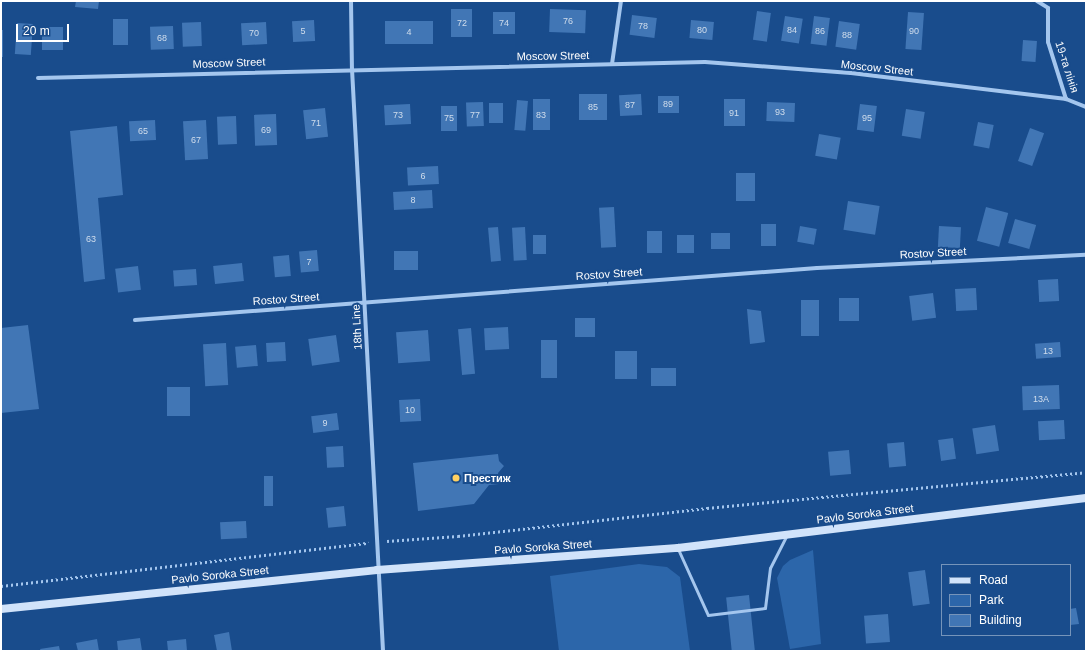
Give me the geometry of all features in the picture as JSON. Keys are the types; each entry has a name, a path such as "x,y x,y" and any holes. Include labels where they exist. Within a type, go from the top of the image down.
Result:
{"street":[{"name":"18th Line","path":"351,1 352,69 377,570 383,651"},
{"path":"612,64 621,1"},
{"name":"19-та лінія","path":"1037,1 1048,8 1048,42 1066,100 1086,107"},
{"name":"Moscow Street","path":"38,78 352,69 705,62 851,73 1066,100"},
{"name":"Rostov Street","path":"134,320 817,268 1086,255"},
{"name":"Pavlo Soroka Street","path":"1,609 377,570 678,548 786,536 1086,498"}],"lane":[{"path":"678,548 708,614 766,608 770,568 786,536"}],"path":[{"path":"1,586 376,542 1086,472"}],"green space":[{"path":"813,550 821,644 790,649 777,578 783,566 790,560"},
{"path":"639,564 667,567 680,577 690,651 559,651 550,576"}],"building":[{"path":"76,1 99,1 98,9 75,7"},
{"path":"451,9 472,9 472,37 451,37"},
{"path":"550,9 586,10 585,33 549,32"},
{"path":"757,11 771,13 767,42 753,40"},
{"path":"493,12 515,12 515,34 493,34"},
{"path":"908,12 924,13 921,50 905,49"},
{"path":"632,15 657,18 654,38 630,35"},
{"path":"785,16 803,19 799,44 781,41"},
{"path":"814,16 830,18 826,46 811,44"},
{"path":"113,19 128,19 128,45 113,45"},
{"path":"314,20 315,41 293,42 292,21"},
{"path":"691,20 714,22 712,40 689,38"},
{"path":"385,21 433,21 433,44 385,44"},
{"path":"839,21 860,24 856,50 835,47"},
{"path":"201,22 202,46 183,47 182,23"},
{"path":"266,22 267,44 242,45 241,23"},
{"path":"17,23 33,24 31,55 15,54"},
{"path":"173,26 174,49 151,50 150,27"},
{"path":"42,27 63,27 63,50 42,50"},
{"path":"1,30 3,30 3,57 1,57"},
{"path":"1023,40 1037,41 1036,62 1022,61"},
{"path":"579,94 607,94 607,120 579,120"},
{"path":"641,94 642,115 620,116 619,95"},
{"path":"658,96 679,96 679,113 658,113"},
{"path":"533,99 550,99 550,130 533,130"},
{"path":"724,99 745,99 745,126 724,126"},
{"path":"517,100 528,101 525,131 514,130"},
{"path":"483,102 484,126 467,127 466,103"},
{"path":"767,102 795,103 794,122 766,121"},
{"path":"489,103 503,103 503,123 489,123"},
{"path":"410,104 411,124 385,125 384,105"},
{"path":"860,104 877,106 874,132 857,130"},
{"path":"441,106 457,106 457,131 441,131"},
{"path":"325,108 328,137 306,139 303,110"},
{"path":"906,109 925,112 921,139 902,136"},
{"path":"276,114 277,145 255,146 254,115"},
{"path":"236,116 237,144 218,145 217,117"},
{"path":"155,120 156,140 130,141 129,121"},
{"path":"206,120 208,159 185,160 183,121"},
{"path":"978,122 994,125 989,149 973,146"},
{"path":"117,126 123,195 98,198 105,279 84,282 70,131"},
{"path":"1030,128 1044,133 1032,166 1018,161"},
{"path":"819,134 841,138 837,159 815,156"},
{"path":"438,166 439,184 408,186 407,168"},
{"path":"736,173 755,173 755,201 736,201"},
{"path":"432,190 433,208 394,210 393,192"},
{"path":"848,201 880,206 875,235 843,230"},
{"path":"614,207 616,247 601,248 599,208"},
{"path":"986,207 1008,213 999,247 977,241"},
{"path":"1015,219 1036,225 1029,249 1008,243"},
{"path":"761,224 776,224 776,246 761,246"},
{"path":"800,226 817,229 814,245 797,242"},
{"path":"939,226 961,227 960,248 938,247"},
{"path":"498,227 501,261 491,262 488,228"},
{"path":"525,227 527,260 514,261 512,228"},
{"path":"647,231 662,231 662,253 647,253"},
{"path":"711,233 730,233 730,249 711,249"},
{"path":"533,235 546,235 546,254 533,254"},
{"path":"677,235 694,235 694,253 677,253"},
{"path":"317,250 319,271 301,272 299,252"},
{"path":"394,251 418,251 418,270 394,270"},
{"path":"289,255 291,276 275,277 273,256"},
{"path":"242,263 244,281 215,284 213,266"},
{"path":"138,266 141,290 118,293 115,269"},
{"path":"196,269 197,285 174,287 173,271"},
{"path":"1058,279 1059,301 1039,302 1038,280"},
{"path":"976,288 977,310 956,311 955,289"},
{"path":"933,293 936,318 912,321 909,296"},
{"path":"839,298 859,298 859,321 839,321"},
{"path":"801,300 819,300 819,336 801,336"},
{"path":"747,309 761,311 765,342 750,344"},
{"path":"575,318 595,318 595,337 575,337"},
{"path":"28,325 39,409 1,413 1,328"},
{"path":"508,327 509,349 485,350 484,328"},
{"path":"471,328 475,374 462,375 458,329"},
{"path":"428,330 430,361 398,363 396,332"},
{"path":"336,335 340,362 312,366 308,339"},
{"path":"541,340 557,340 557,378 541,378"},
{"path":"285,342 286,361 267,362 266,343"},
{"path":"1060,342 1061,357 1036,359 1035,344"},
{"path":"226,343 228,385 205,386 203,344"},
{"path":"256,345 258,366 237,368 235,347"},
{"path":"615,351 637,351 637,379 615,379"},
{"path":"651,368 676,368 676,386 651,386"},
{"path":"1059,385 1060,409 1023,410 1022,386"},
{"path":"167,387 190,387 190,416 167,416"},
{"path":"420,399 421,421 400,422 399,400"},
{"path":"337,413 339,430 313,433 311,416"},
{"path":"1064,420 1065,439 1039,440 1038,421"},
{"path":"995,425 999,451 976,454 972,429"},
{"path":"953,438 956,459 941,461 938,440"},
{"path":"904,442 906,466 889,467 887,443"},
{"path":"343,446 344,467 327,468 326,447"},
{"path":"849,450 851,474 830,476 828,452"},
{"name":"Престиж","path":"498,454 499,461 504,466 498,473 499,484 489,485 474,504 418,511 413,463"},
{"path":"264,476 273,476 273,506 264,506"},
{"path":"344,506 346,526 328,528 326,508"},
{"path":"246,521 247,538 221,539 220,522"},
{"path":"925,570 930,604 913,606 908,572"},
{"path":"749,595 755,651 732,651 726,597"},
{"path":"1076,608 1079,624 1071,625 1071,609"},
{"path":"888,614 890,642 866,644 864,616"},
{"path":"229,632 232,651 217,651 214,635"},
{"path":"140,638 142,651 118,651 117,641"},
{"path":"97,639 99,651 78,651 76,643"},
{"path":"186,639 187,651 168,651 167,641"},
{"path":"59,646 60,651 41,651 40,649"}],"place":[{"name":"Престиж","path":"456,478"}]}
